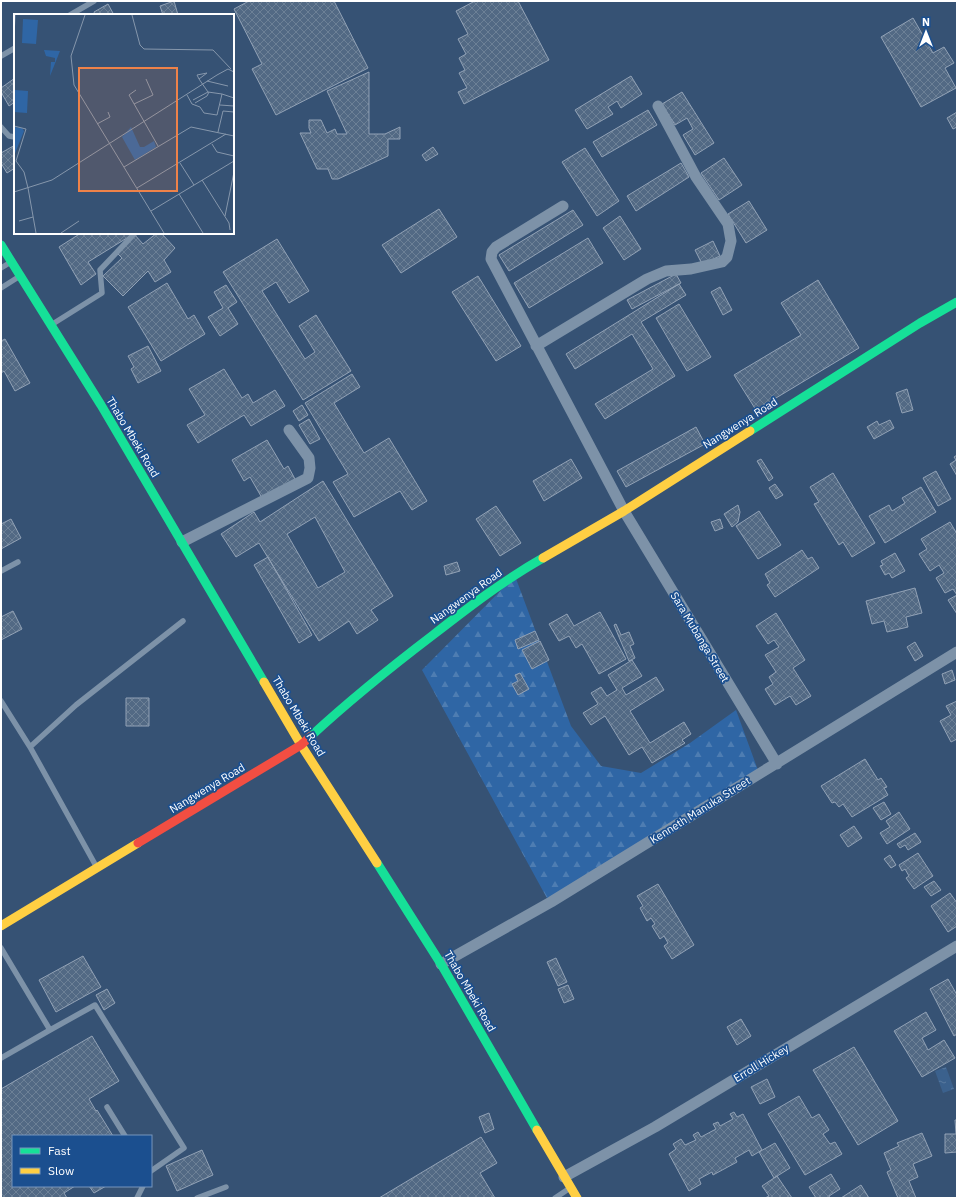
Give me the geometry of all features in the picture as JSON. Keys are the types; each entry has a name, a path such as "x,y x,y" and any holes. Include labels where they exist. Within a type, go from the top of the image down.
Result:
{"main road":[{"name":"Thabo Mbeki Road","path":"1,245 101,405 301,745 441,964 577,1198"},
{"name":"Nangwenya Road","path":"1,926 301,745 386,671 474,603 522,570 562,548 624,510 920,323 957,302"}],"street":[{"path":"536,346 647,279 666,271 691,269 722,262 727,257 731,241 728,224 696,177 658,106"},
{"name":"Sara Mubanga Street","path":"563,206 496,247 492,252 491,259 494,267 624,510 777,764"},
{"path":"182,542 308,478 310,468 309,458 289,430"},
{"name":"Kenneth Manuka Street","path":"441,964 551,902 957,652"},
{"name":"Erroll Hickey","path":"564,1177 655,1127 957,946"}],"lane":[{"path":"72,14 94,1"},
{"path":"1,56 14,49"},
{"path":"1,127 9,136 14,137"},
{"path":"51,325 102,293 100,270 134,234"},
{"path":"1,268 12,262"},
{"path":"1,288 20,276"},
{"path":"1,571 18,562"},
{"path":"30,747 76,704 183,621"},
{"path":"1,701 30,747 98,868"},
{"path":"1,948 50,1030"},
{"path":"1,1058 95,1005 184,1148 152,1170"},
{"path":"106,1107 124,1135"},
{"path":"137,1198 142,1187"},
{"path":"197,1198 226,1187"},
{"path":"555,1198 570,1188"}],"green space":[{"path":"515,576 571,726 601,766 641,773 690,743 736,710 759,773 548,900 422,670"}],"water":[{"path":"946,1067 954,1089 943,1093 935,1071"}],"building":[{"path":"174,1 178,14 163,14 160,6"},
{"path":"249,1 334,1 368,68 276,115 252,69 262,64 234,9"},
{"path":"475,1 518,1 549,60 464,104 458,92 467,88 459,73 465,70 459,58 466,54 458,39 468,34 456,11"},
{"path":"108,4 113,14 95,14 94,12"},
{"path":"913,18 933,53 944,47 954,63 945,68 956,88 921,107 881,37"},
{"path":"369,72 369,134 385,134 400,127 400,139 388,139 388,156 338,179 332,179 328,169 317,169 300,133 311,133 309,128 309,120 321,120 327,133 335,129 337,134 347,134 327,91"},
{"path":"631,76 642,94 621,108 617,101 608,107 613,114 587,129 575,110"},
{"path":"14,79 14,103 9,106 1,92 1,88"},
{"path":"682,92 714,143 695,155 683,135 693,129 687,118 675,125 662,104"},
{"path":"648,110 657,125 602,157 593,142"},
{"path":"957,112 957,127 953,129 947,118"},
{"path":"14,146 14,169 7,173 1,163 1,153"},
{"path":"433,147 438,154 426,161 422,155"},
{"path":"585,148 619,201 597,216 562,162"},
{"path":"724,158 742,185 719,200 701,173"},
{"path":"681,163 689,177 636,211 627,196"},
{"path":"749,201 767,230 746,243 728,214"},
{"path":"439,209 457,237 401,273 382,245"},
{"path":"573,210 583,225 509,271 499,255"},
{"path":"620,216 641,249 624,260 603,228"},
{"path":"79,234 133,234 88,262 96,274 81,285 59,247"},
{"path":"134,234 143,244 156,234 162,234 175,248 164,260 171,272 155,282 148,271 123,296 103,276 122,258 117,253"},
{"path":"588,238 603,263 529,308 514,283"},
{"path":"277,239 309,291 289,303 276,282 262,291 305,359 315,352 299,326 316,315 351,371 303,400 223,272"},
{"path":"713,241 720,256 702,264 695,250"},
{"path":"676,274 681,283 632,309 627,300"},
{"path":"478,276 521,346 496,361 452,292"},
{"path":"818,280 859,348 756,410 734,375 801,335 781,303"},
{"path":"167,283 188,319 194,315 205,334 161,361 128,307"},
{"path":"679,284 686,295 641,322 675,376 605,419 595,404 653,369 632,334 575,369 566,354"},
{"path":"226,285 237,302 228,308 238,324 220,336 208,317 223,308 214,292"},
{"path":"720,287 732,310 723,315 711,292"},
{"path":"679,304 711,357 687,371 656,318"},
{"path":"5,339 30,383 15,391 4,371 1,373 1,341"},
{"path":"148,346 161,371 138,383 131,369 134,367 128,356"},
{"path":"224,369 242,398 248,394 253,403 275,390 285,406 251,426 244,415 198,443 187,425 205,415 189,389"},
{"path":"352,374 360,387 334,403 364,453 389,438 427,501 412,510 400,491 354,517 333,482 348,474 305,403"},
{"path":"907,389 913,410 902,413 896,393"},
{"path":"302,405 308,415 299,421 293,411"},
{"path":"309,419 320,439 310,444 299,425"},
{"path":"890,420 894,428 874,439 867,427 877,421 879,425"},
{"path":"696,427 705,444 626,487 617,471"},
{"path":"267,440 284,469 288,466 295,479 262,498 250,477 244,481 232,460"},
{"path":"957,455 957,476 950,464 956,460 954,457"},
{"path":"571,459 582,478 544,501 533,481"},
{"path":"761,459 773,478 769,481 757,461"},
{"path":"936,471 951,499 938,506 923,478"},
{"path":"833,473 875,543 852,557 843,542 839,545 814,504 819,502 810,487"},
{"path":"323,481 393,596 371,610 378,620 357,634 349,621 319,641 259,543 236,557 221,534 254,512 260,522","holes":["315,517 345,572 318,588 287,534"]},
{"path":"775,484 783,495 776,499 769,488"},
{"path":"921,487 936,512 885,543 869,516 889,505 892,511 905,503 902,498"},
{"path":"738,505 740,512 738,522 732,527 724,514"},
{"path":"496,506 521,543 500,556 476,519"},
{"path":"759,511 781,545 758,559 736,526"},
{"path":"11,519 21,538 1,549 1,524"},
{"path":"720,519 723,528 715,531 711,522"},
{"path":"950,522 957,534 957,595 953,589 945,593 936,578 944,573 939,565 930,571 919,554 927,549 921,539"},
{"path":"802,550 808,559 812,557 819,568 775,597 767,585 770,583 765,574"},
{"path":"895,553 905,571 892,578 889,573 885,575 880,566 883,565 881,561"},
{"path":"268,557 312,635 299,643 254,565"},
{"path":"457,562 460,571 446,575 444,566"},
{"path":"915,588 922,613 906,617 908,627 887,632 884,621 872,624 866,601"},
{"path":"957,595 957,614 948,600"},
{"path":"13,611 22,629 1,640 1,617"},
{"path":"600,612 626,659 599,674 582,644 576,648 569,636 559,641 549,624 567,614 574,626"},
{"path":"776,613 805,660 793,668 811,696 796,705 790,696 775,705 765,689 773,684 769,677 776,672 765,655 779,647 774,640 768,644 756,626"},
{"path":"616,624 621,635 629,632 634,644 630,646 635,658 629,661 614,625"},
{"path":"535,631 539,640 518,649 515,640"},
{"path":"540,641 549,660 532,669 522,650"},
{"path":"915,642 923,656 915,661 907,647"},
{"path":"632,660 642,676 622,688 626,695 656,677 664,690 630,711 650,743 684,722 691,734 682,740 685,743 652,763 642,747 629,755 605,716 591,725 583,713 598,704 591,693 601,687 607,696 617,690 608,675"},
{"path":"952,670 955,680 945,684 942,674"},
{"path":"520,673 529,689 518,695 512,684 518,681 515,675"},
{"path":"126,698 149,698 149,726 126,726"},
{"path":"957,701 957,739 951,742 940,721 951,715 946,706"},
{"path":"865,759 878,780 881,778 887,787 884,788 888,795 852,817 843,804 839,807 835,802 832,803 821,786"},
{"path":"884,802 891,814 881,820 873,808"},
{"path":"899,812 910,829 887,844 880,833 890,827 886,821"},
{"path":"854,826 862,838 848,847 840,835"},
{"path":"915,833 921,842 908,850 905,845 900,848 897,844"},
{"path":"918,853 933,876 914,889 906,878 909,876 905,869 902,871 899,865"},
{"path":"890,855 896,865 891,868 884,859"},
{"path":"934,881 941,890 931,896 924,887"},
{"path":"658,884 694,945 672,959 664,946 668,943 664,936 660,939 652,926 655,924 651,918 647,921 640,908 643,906 637,896"},
{"path":"950,893 957,903 957,926 948,932 931,906"},
{"path":"83,956 101,987 56,1012 39,980"},
{"path":"556,958 567,982 558,986 547,962"},
{"path":"948,979 957,995 957,1034 954,1036 930,989"},
{"path":"568,985 574,999 564,1003 558,989"},
{"path":"107,989 115,1003 104,1010 96,995"},
{"path":"926,1012 936,1030 922,1038 928,1050 944,1040 955,1058 922,1077 894,1031"},
{"path":"741,1019 751,1036 737,1045 727,1027"},
{"path":"92,1036 119,1081 89,1099 112,1135 12,1135 12,1187 73,1187 64,1193 67,1198 1,1198 1,1089"},
{"path":"854,1047 898,1121 858,1145 813,1070"},
{"path":"767,1079 775,1097 760,1104 751,1087"},
{"path":"799,1096 812,1118 819,1114 829,1130 823,1134 830,1144 835,1142 842,1154 805,1175 768,1114"},
{"path":"734,1112 737,1117 743,1114 762,1150 752,1156 749,1150 735,1158 737,1162 713,1175 712,1172 699,1179 701,1184 689,1191 669,1154 676,1149 673,1144 681,1139 685,1145 696,1140 693,1135 698,1132 701,1137 716,1129 713,1124 718,1122 720,1126 733,1119 730,1114"},
{"path":"489,1113 494,1129 485,1133 479,1117"},
{"path":"955,1120 957,1120 957,1152 945,1153 945,1134 956,1134"},
{"path":"922,1133 932,1156 913,1164 918,1177 909,1181 916,1198 898,1198 887,1172 891,1170 884,1153 899,1146 897,1143"},
{"path":"481,1137 497,1163 480,1173 495,1198 379,1198"},
{"path":"775,1143 790,1168 774,1178 759,1152"},
{"path":"202,1150 213,1175 177,1191 166,1166"},
{"path":"831,1174 840,1189 829,1196 830,1198 816,1198 809,1187"},
{"path":"777,1176 792,1198 765,1198 769,1196 762,1186"},
{"path":"861,1185 869,1198 841,1198"},
{"path":"90,1187 104,1187 94,1193"}],"traffic: fast":[{"path":"1,245 101,405 264,682"},
{"path":"750,431 920,323 957,302"},
{"path":"311,736 371,684 460,614 543,558"},
{"path":"377,863 441,964 537,1130"}],"traffic: slow":[{"path":"543,558 624,511 750,431"},
{"path":"264,682 301,745 377,863"},
{"path":"1,926 138,843"},
{"path":"537,1130 577,1198"}],"traffic: jam":[{"path":"138,843 301,745 311,736"}]}
